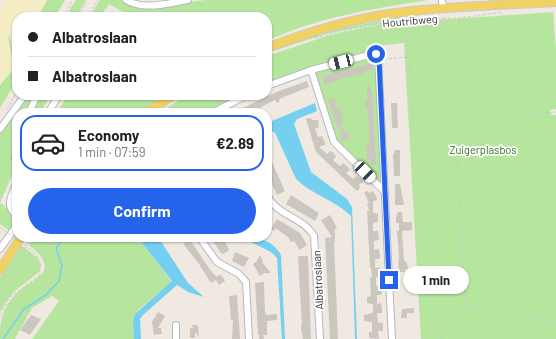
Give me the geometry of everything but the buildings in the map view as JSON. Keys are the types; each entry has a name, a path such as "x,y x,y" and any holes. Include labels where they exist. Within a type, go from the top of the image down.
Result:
{"main road":[{"name":"Houtribweg","path":"272,46 299,36 353,21 395,13 556,2"},
{"path":"154,108 166,100"},
{"path":"0,270 18,242"}],"street":[{"path":"126,0 131,3 150,6 188,0"},
{"path":"442,0 442,9"},
{"path":"272,84 311,70 373,54 376,54 379,59 392,339"},
{"path":"311,70 334,142 385,192"},
{"path":"221,108 237,100"},
{"path":"0,129 12,113"},
{"path":"12,196 9,205 12,212"},
{"name":"Albatroslaan","path":"272,202 275,207 307,227 314,236 320,339"},
{"path":"0,249 12,232"},
{"path":"203,242 217,262 239,274 246,282 249,339"},
{"path":"176,325 176,339"}],"path":[{"path":"66,12 73,0"},
{"path":"81,12 87,0"},
{"path":"90,12 98,0"},
{"name":"Houtribweg","path":"313,39 382,23 415,19 443,19 508,11"},
{"path":"443,19 443,24 440,27 418,28 410,31 407,36 414,136 418,140 454,153 457,156"},
{"path":"379,59 409,57"},
{"path":"6,110 12,100"},
{"path":"441,339 466,308 457,156 461,145 470,135 484,127 509,118 556,112"},
{"path":"458,152 472,160 556,192"},
{"path":"0,192 4,194"},
{"path":"0,227 12,236"},
{"path":"0,315 10,297 39,276 41,263 33,251 21,242"},
{"path":"0,301 22,266 23,252 29,242"},
{"path":"466,302 556,323"}],"green space":[{"path":"47,0 65,0 58,12 41,12"},
{"path":"76,0 86,0 79,12 68,12"},
{"path":"100,0 121,0 130,5 169,5 205,0 428,0 325,20 272,39 272,12 123,12 109,4 103,12 92,12"},
{"name":"Zuigerplasbos","path":"553,12 556,50 556,109 550,110 551,115 556,115 556,339 421,339 404,43 384,45 384,50 349,57 272,82 272,54 327,36 381,24"},
{"path":"402,17 402,19 326,34 272,51 272,49 321,32"},
{"path":"9,35 12,47 12,58 8,37"},
{"path":"376,56 383,186 337,141 313,71"},
{"path":"12,70 12,88 0,108 0,85"},
{"path":"24,100 33,100 29,108 18,108"},
{"path":"37,100 48,100 43,108 34,108"},
{"path":"65,100 159,100 147,108 60,108"},
{"path":"179,100 234,100 219,108 167,108"},
{"path":"12,116 12,175 0,203 0,131"},
{"path":"0,203 5,206 12,216 10,231 0,224"},
{"path":"30,242 141,242 172,282 138,310 133,322 134,339 32,339 59,301 52,296 32,308 15,339 0,339 1,321 7,306 14,296 41,275 44,269 44,263 39,255 29,245"},
{"path":"19,244 32,253 41,266 39,271 34,276 10,296 0,312 0,277"}],"sand":[{"path":"4,0 47,0 41,12 12,12 12,36 9,35 8,37 12,58 12,70 0,85 0,13"}],"water":[{"path":"315,103 317,111 297,119 294,124 311,172 347,199 352,207 357,339 355,339 351,216 345,210 302,185 296,179 275,133 272,131 272,121"},
{"path":"141,242 161,242 188,283 204,297 188,292 177,285 143,315 140,319 141,339 134,339 133,322 135,314 172,281"},
{"path":"251,242 269,242 281,255 285,339 282,339 277,258 271,252"}],"waterway":[{"path":"3,339 24,309 46,295 59,281 62,265 56,248 61,242"}],"route":[{"path":"376,54 379,59 389,280"}]}
